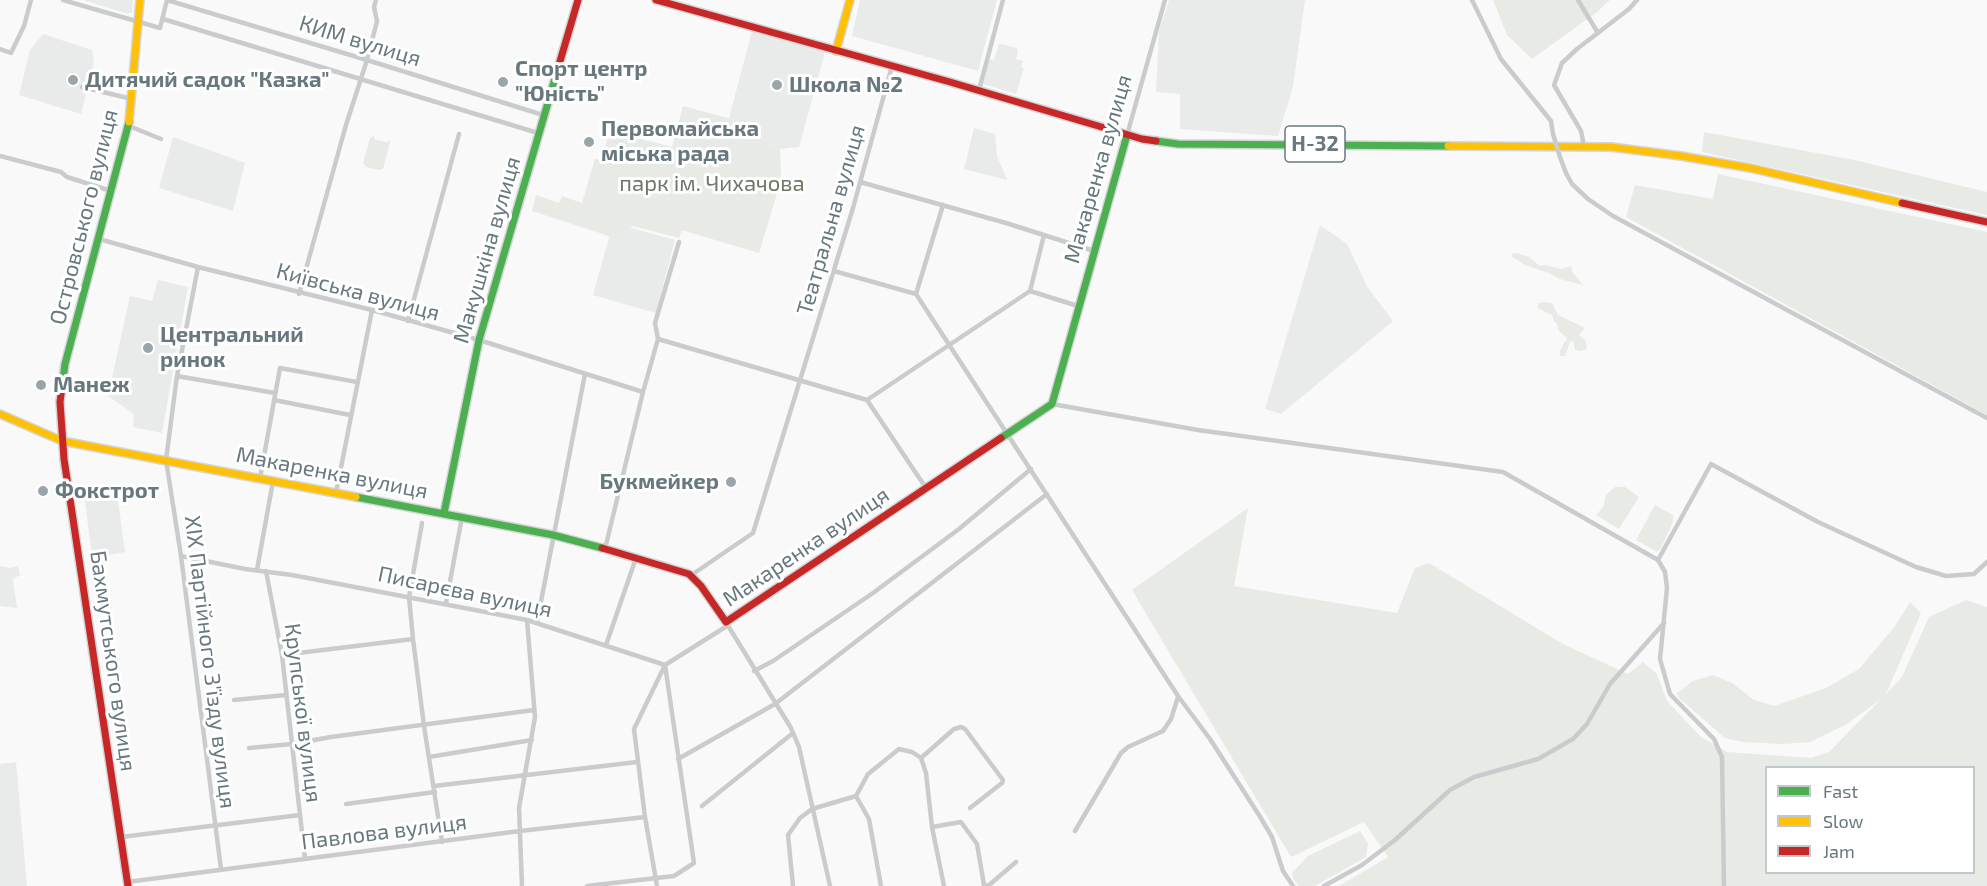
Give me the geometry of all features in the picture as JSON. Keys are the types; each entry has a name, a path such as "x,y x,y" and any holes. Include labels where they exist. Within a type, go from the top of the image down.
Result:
{"main road":[{"name":"Островського вулиця","path":"62,441 60,402 62,381 129,126 140,0"},
{"name":"Макушкіна вулиця","path":"444,513 479,340 578,0"},
{"name":"Н-32","path":"656,0 979,90 1142,139 1178,144 1611,147 1750,168 1987,222"},
{"path":"836,51 850,0"},
{"name":"Макаренка вулиця","path":"0,414 62,441 444,513 553,535 605,549 690,576 700,586 726,624 1052,404 1126,135"},
{"name":"Бахмутського вулиця","path":"62,441 128,884"}],"street":[{"path":"0,50 11,53 15,48 31,0"},
{"path":"63,0 160,28 167,0"},
{"name":"КИМ вулиця","path":"167,0 543,115"},
{"path":"299,294 346,125 367,60 377,21 374,7 376,0"},
{"path":"979,90 1003,0"},
{"name":"Макаренка вулиця","path":"1126,135 1165,0"},
{"path":"1472,0 1501,59 1551,121 1566,173 1572,184 1588,199 1613,216 1987,418"},
{"path":"1578,0 1598,33"},
{"path":"1584,146 1581,131 1554,85 1562,63 1637,0"},
{"name":"КИМ вулиця","path":"162,18 538,134"},
{"name":"Театральна вулиця","path":"690,576 753,533 799,381 820,322 892,66"},
{"path":"82,87 132,99"},
{"path":"129,126 161,139"},
{"path":"408,321 459,134"},
{"path":"0,156 61,172 67,177 111,191"},
{"path":"860,182 1094,251"},
{"path":"916,294 943,205"},
{"path":"867,400 1030,291 1044,236"},
{"name":"Київська вулиця","path":"99,239 479,340 643,392"},
{"path":"605,549 658,339 655,323 679,242"},
{"name":"XIX Партійного З'їзду вулиця","path":"198,267 177,376 166,460 181,556 221,869"},
{"path":"834,271 916,294 1178,697 1210,739 1259,815 1272,837 1283,872 1293,886"},
{"path":"1030,291 1078,306"},
{"path":"336,493 372,310"},
{"path":"658,339 867,400 926,488"},
{"path":"260,478 280,368 357,382"},
{"path":"537,622 585,374"},
{"path":"177,376 275,393"},
{"path":"274,400 350,415"},
{"path":"1052,404 1198,430 1503,472 1658,560 1665,572 1667,588 1660,659 1670,694 1714,739 1722,757 1724,886"},
{"path":"1658,560 1711,464 1818,522 1916,567 1946,576 1974,574 1986,563"},
{"path":"754,671 773,661 873,593 959,529 1031,469"},
{"path":"257,570 273,481"},
{"path":"678,759 775,704 1047,494"},
{"path":"446,603 462,517"},
{"path":"422,523 410,597 424,726 442,842"},
{"name":"Писарєва вулиця","path":"181,556 446,603 537,622 665,665"},
{"path":"606,645 636,558"},
{"name":"Крупської вулиця","path":"266,571 282,655 305,859"},
{"path":"522,886 519,808 534,728 527,620"},
{"path":"1324,886 1362,865 1395,840 1450,790 1474,777 1538,759 1573,740 1587,724 1610,684 1664,622"},
{"path":"657,886 645,817 634,729 665,665 726,624 793,733 799,747 830,886"},
{"path":"282,655 413,639"},
{"path":"587,886 674,876 694,863 665,665"},
{"path":"234,700 286,695"},
{"path":"1075,831 1120,753 1163,731 1171,718 1178,697"},
{"path":"249,748 534,710"},
{"path":"921,758 954,729 961,727 965,729 1003,780 970,808"},
{"path":"702,806 793,733"},
{"path":"429,757 532,740"},
{"path":"793,886 788,836 800,818 813,808 856,796 868,774 899,749 912,752 921,758 926,773 932,827 944,886"},
{"path":"346,804 524,776 637,762"},
{"path":"856,796 868,819 881,886"},
{"path":"121,837 300,815"},
{"name":"Павлова вулиця","path":"128,884 221,869 645,817"},
{"path":"932,827 961,822 977,844 984,885 988,886 1017,862"}],"shaded area":[{"path":"83,0 133,0 132,13 125,13"},
{"path":"860,0 997,0 978,71 852,36"},
{"path":"1169,0 1305,0 1293,87 1278,136 1180,129 1180,94 1156,92 1159,31"},
{"name":"Школа №2","path":"752,31 825,52 799,147 780,149 736,137 739,121 729,118"},
{"path":"43,34 92,50 94,62 81,114 19,95 30,50"},
{"path":"999,44 1017,48 1016,59 1023,61 1021,67 1024,68 1016,94 983,83 988,59 994,60"},
{"path":"974,128 995,134 997,156 1007,180 964,169"},
{"path":"173,137 245,163 233,211 159,188"},
{"path":"613,223 675,240 656,313 593,295"},
{"path":"1320,225 1347,244 1368,288 1393,321 1281,414 1265,409"},
{"name":"Центральний ринок","path":"158,280 188,287 162,433 133,427 134,414 108,396 130,296 152,301"},
{"path":"116,486 125,552 92,558 84,492"},
{"path":"0,566 9,568 18,566 20,575 13,579 17,608 0,606"},
{"path":"16,762 27,886 0,886 0,764"}],"green space":[{"path":"1493,0 1610,0 1532,59 1507,35"},
{"name":"парк ім. Чихачова","path":"683,106 739,121 736,137 780,149 781,180 759,253 682,230 679,238 633,226 615,238 532,211 536,195 559,203 562,196 582,203 595,159 601,160 610,131 672,147"},
{"path":"1704,132 1854,160 1987,192 1987,215 1702,152"},
{"path":"374,136 374,139 386,142 390,140 383,169 380,170 366,167 363,163 370,138"},
{"path":"1718,174 1987,232 1987,415 1626,217 1635,185 1713,199"},
{"path":"1513,253 1529,257 1540,266 1562,269 1571,266 1573,273 1583,285 1560,279 1525,265 1511,256"},
{"path":"1538,303 1552,303 1558,315 1585,328 1579,335 1585,340 1586,349 1575,350 1573,341 1570,342 1565,356 1560,356 1560,351 1567,338 1558,330 1552,315 1538,308"},
{"path":"1615,487 1625,487 1639,497 1619,529 1596,515 1603,507 1606,495"},
{"path":"1655,505 1673,515 1673,522 1657,552 1636,540"},
{"path":"1248,508 1234,586 1397,613 1415,568 1429,563 1563,644 1628,674 1643,662 1657,674 1667,701 1701,737 1727,752 1811,758 1829,752 1881,699 1847,724 1810,742 1783,744 1742,742 1725,738 1679,698 1677,693 1693,681 1713,675 1732,683 1754,700 1774,706 1826,688 1859,669 1895,626 1910,602 1921,613 1886,694 1902,677 1929,617 1966,600 1987,607 1987,886 1339,886 1388,857 1364,822 1291,857 1132,590"},
{"path":"1360,831 1368,843 1366,857 1315,886 1299,886 1294,880 1292,873 1308,856"}],"traffic: fast":[{"path":"444,513 479,340 556,75"},
{"path":"63,379 129,122"},
{"path":"1001,438 1052,404 1127,135"},
{"path":"1156,141 1178,144 1448,146"},
{"path":"356,497 553,535 602,548"}],"traffic: slow":[{"path":"129,122 140,0"},
{"path":"836,51 850,0"},
{"path":"1448,146 1611,147 1750,168 1902,203"},
{"path":"0,414 62,441 356,497"}],"traffic: jam":[{"path":"556,75 578,0"},
{"path":"656,0 950,82 1142,139 1156,141"},
{"path":"1902,203 1987,222"},
{"path":"63,379 60,402 64,459 128,886"},
{"path":"602,548 689,574 701,586 726,622 1001,438"}],"place":[{"name":"Дитячий садок \"Казка\"","path":"73,80"},
{"name":"Спорт центр \"Юність\"","path":"503,82"},
{"name":"Школа №2","path":"777,85"},
{"name":"Первомайська міська рада","path":"589,142"},
{"name":"Центральний ринок","path":"148,348"},
{"name":"Манеж","path":"41,385"},
{"name":"Букмейкер","path":"731,482"},
{"name":"Фокстрот","path":"43,491"}]}
